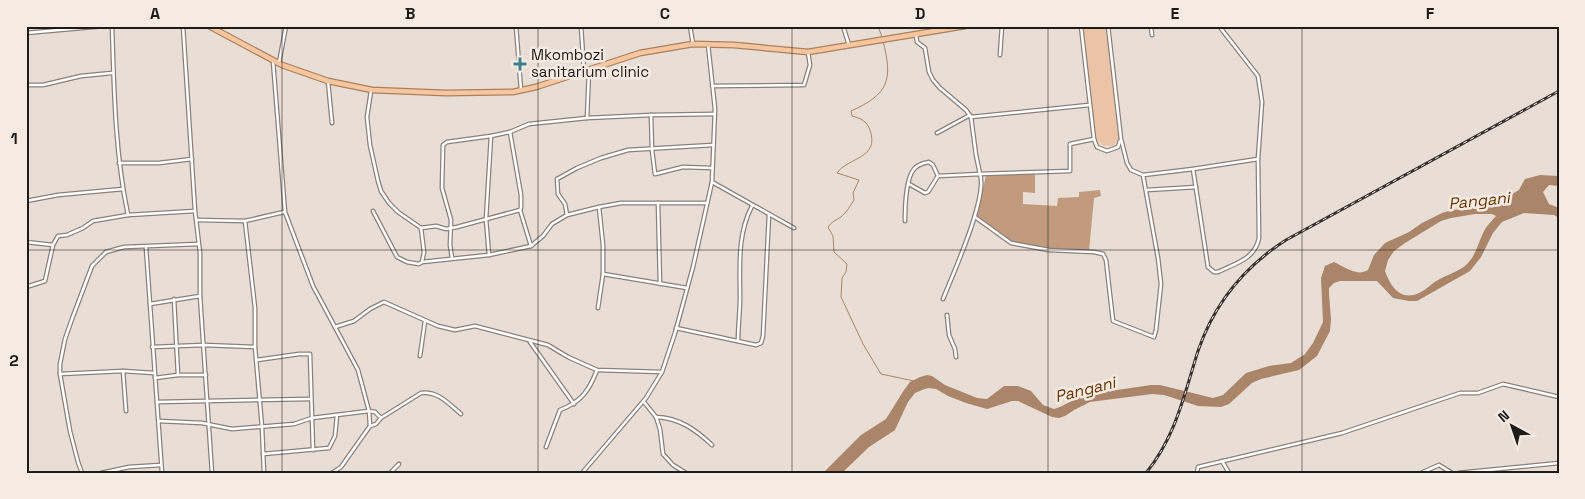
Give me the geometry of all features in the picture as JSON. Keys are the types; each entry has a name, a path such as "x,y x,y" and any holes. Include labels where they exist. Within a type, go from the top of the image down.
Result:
{"highway":[{"path":"209,26 279,63 328,81 372,90 446,93 521,90 587,72 640,53 693,44 708,43 808,52 965,26"}],"street":[{"path":"26,32 104,26"},
{"path":"112,26 112,73 119,163 128,215"},
{"path":"183,26 195,211 200,253 200,296 212,473"},
{"path":"279,63 286,26"},
{"path":"516,26 521,90"},
{"path":"581,26 587,72 587,118"},
{"path":"690,26 693,44"},
{"path":"843,26 849,46"},
{"path":"1000,55 1002,26"},
{"path":"1081,26 1094,139 1097,147 1107,150 1118,147 1120,139"},
{"path":"1108,26 1120,139 1131,170 1143,174 1193,170 1258,159"},
{"path":"1151,26 1152,35"},
{"path":"1193,170 1208,267 1214,272 1218,272 1248,257 1257,247 1258,159 1262,102 1258,76 1219,26"},
{"path":"916,34 917,42 925,48 929,72 933,80 971,116 976,155 983,181 975,217 943,299"},
{"path":"582,473 644,402 662,372 676,328 712,182 714,114 708,43"},
{"path":"712,86 804,85 810,65 808,52"},
{"path":"273,60 285,212 313,286 358,370 369,411 370,426"},
{"path":"26,85 43,85 81,76 112,73"},
{"path":"328,81 332,123"},
{"path":"372,90 368,117 370,145 381,191 398,212 421,228 436,226 451,228 520,210"},
{"path":"937,133 971,116 1089,105"},
{"path":"452,258 450,244 451,220 442,188 443,145 447,142 510,132 529,124 587,118 714,114"},
{"path":"651,115 655,174 683,167 712,168"},
{"path":"510,132 521,196 522,208 520,210 531,246"},
{"path":"489,255 486,219 491,136"},
{"path":"938,176 1070,171 1070,144 1094,139"},
{"path":"567,215 565,204 558,194 557,179 577,168 628,150 713,146"},
{"path":"119,163 159,163 192,160"},
{"path":"905,221 906,195 912,172 923,163 929,162 933,165 938,176"},
{"path":"975,217 1011,243 1049,250 1102,254 1106,260 1113,320 1154,337 1161,284 1143,174"},
{"path":"909,184 925,193 931,189 938,176"},
{"path":"712,182 794,228"},
{"path":"1147,190 1196,187"},
{"path":"26,200 122,189"},
{"path":"658,202 660,284"},
{"path":"373,211 397,257 406,262 419,264 452,258 489,255 531,246 543,236 552,224 567,215 599,207 621,203 707,203"},
{"path":"738,341 739,261 744,220 752,206"},
{"path":"598,308 603,274 603,244 599,207"},
{"path":"26,287 45,281 54,244 58,236 67,235 93,221 128,215 195,211"},
{"path":"197,220 245,221 285,212"},
{"path":"676,328 756,345 761,343 763,336 769,214"},
{"path":"245,221 255,308 255,347 264,473"},
{"path":"421,228 424,252 422,262"},
{"path":"26,242 54,244"},
{"path":"82,473 70,431 60,374 65,339 92,266 106,252 124,248 198,244"},
{"path":"146,248 162,473"},
{"path":"603,274 687,288"},
{"path":"150,304 200,296"},
{"path":"174,299 178,346 178,375"},
{"path":"335,328 354,321 370,309 384,302 425,321 455,330 475,326 530,342 548,345 568,357 597,370 662,372"},
{"path":"947,315 949,335 956,349 956,357"},
{"path":"420,356 425,321"},
{"path":"530,342 574,404"},
{"path":"152,347 204,345 255,347"},
{"path":"257,360 310,354 313,450"},
{"path":"546,447 560,410 574,404 593,382 597,370"},
{"path":"60,374 123,371 154,373"},
{"path":"123,371 126,412"},
{"path":"155,378 178,375 206,375"},
{"path":"1197,473 1198,467 1342,433 1460,393 1478,393 1503,384 1559,398"},
{"path":"332,473 341,467 370,426 376,424 381,418 421,393 428,392 441,396 461,414"},
{"path":"157,402 311,399"},
{"path":"644,402 656,417 660,430 663,454 673,465 686,473"},
{"path":"159,421 209,424 232,429 294,424 312,418 369,411 375,412 381,418"},
{"path":"263,454 329,448 335,436 337,415"},
{"path":"656,417 668,417 682,422 699,433 712,445"},
{"path":"1222,461 1229,473"},
{"path":"1458,473 1559,463"},
{"path":"390,473 399,464"},
{"path":"101,473 117,468 161,465"},
{"path":"1421,473 1439,465 1452,473"}],"shaded area":[{"path":"1083,26 1107,26 1119,139 1113,146 1103,146 1095,138"},
{"path":"1035,173 1035,193 1023,192 1023,204 1057,206 1058,198 1079,197 1079,192 1100,190 1101,196 1094,198 1089,251 1050,249 1012,242 977,216 986,175"},
{"path":"1540,175 1559,176 1559,186 1549,185 1543,192 1549,204 1559,208 1559,218 1554,215 1524,213 1502,222 1493,233 1481,257 1470,271 1417,301 1393,298 1377,281 1340,281 1334,283 1329,288 1330,331 1317,356 1299,370 1252,383 1229,404 1221,407 1198,406 1164,395 1152,394 1090,402 1059,418 1052,417 1018,401 987,409 948,396 936,389 928,388 915,393 908,402 895,430 869,447 842,473 823,473 861,435 886,419 910,382 927,375 932,376 945,385 977,398 987,399 1004,386 1018,386 1031,391 1043,405 1054,409 1083,395 1151,385 1160,385 1213,398 1223,395 1246,373 1269,366 1291,363 1305,354 1313,343 1323,322 1321,278 1325,266 1334,262 1355,272 1364,272 1368,270 1374,255 1385,243 1442,213 1452,210 1490,207 1519,190 1525,179","holes":["1475,214 1492,214 1496,216 1485,229 1472,258 1456,272 1438,280 1422,292 1412,295 1401,294 1390,282 1385,271 1388,260 1394,251 1405,243 1441,221"]}],"waterway":[{"path":"878,26 882,37"},
{"path":"883,41 888,66 885,84 873,98 851,111 852,116 863,120 869,127 872,140 871,147 867,152 837,173 859,180 853,193 854,200 850,207 828,227 833,236 834,252 847,264 846,272 842,278 841,297 863,344 881,374 914,381"}],"railway":[{"path":"1146,473 1165,445 1172,430 1198,351 1213,318 1232,288 1257,262 1286,240 1559,91"}],"place":[{"name":"Mkombozi sanitarium clinic","path":"520,64"}],"water label":[{"name":"Pangani","path":"1479,200"},
{"name":"Pangani","path":"1085,389"}]}
